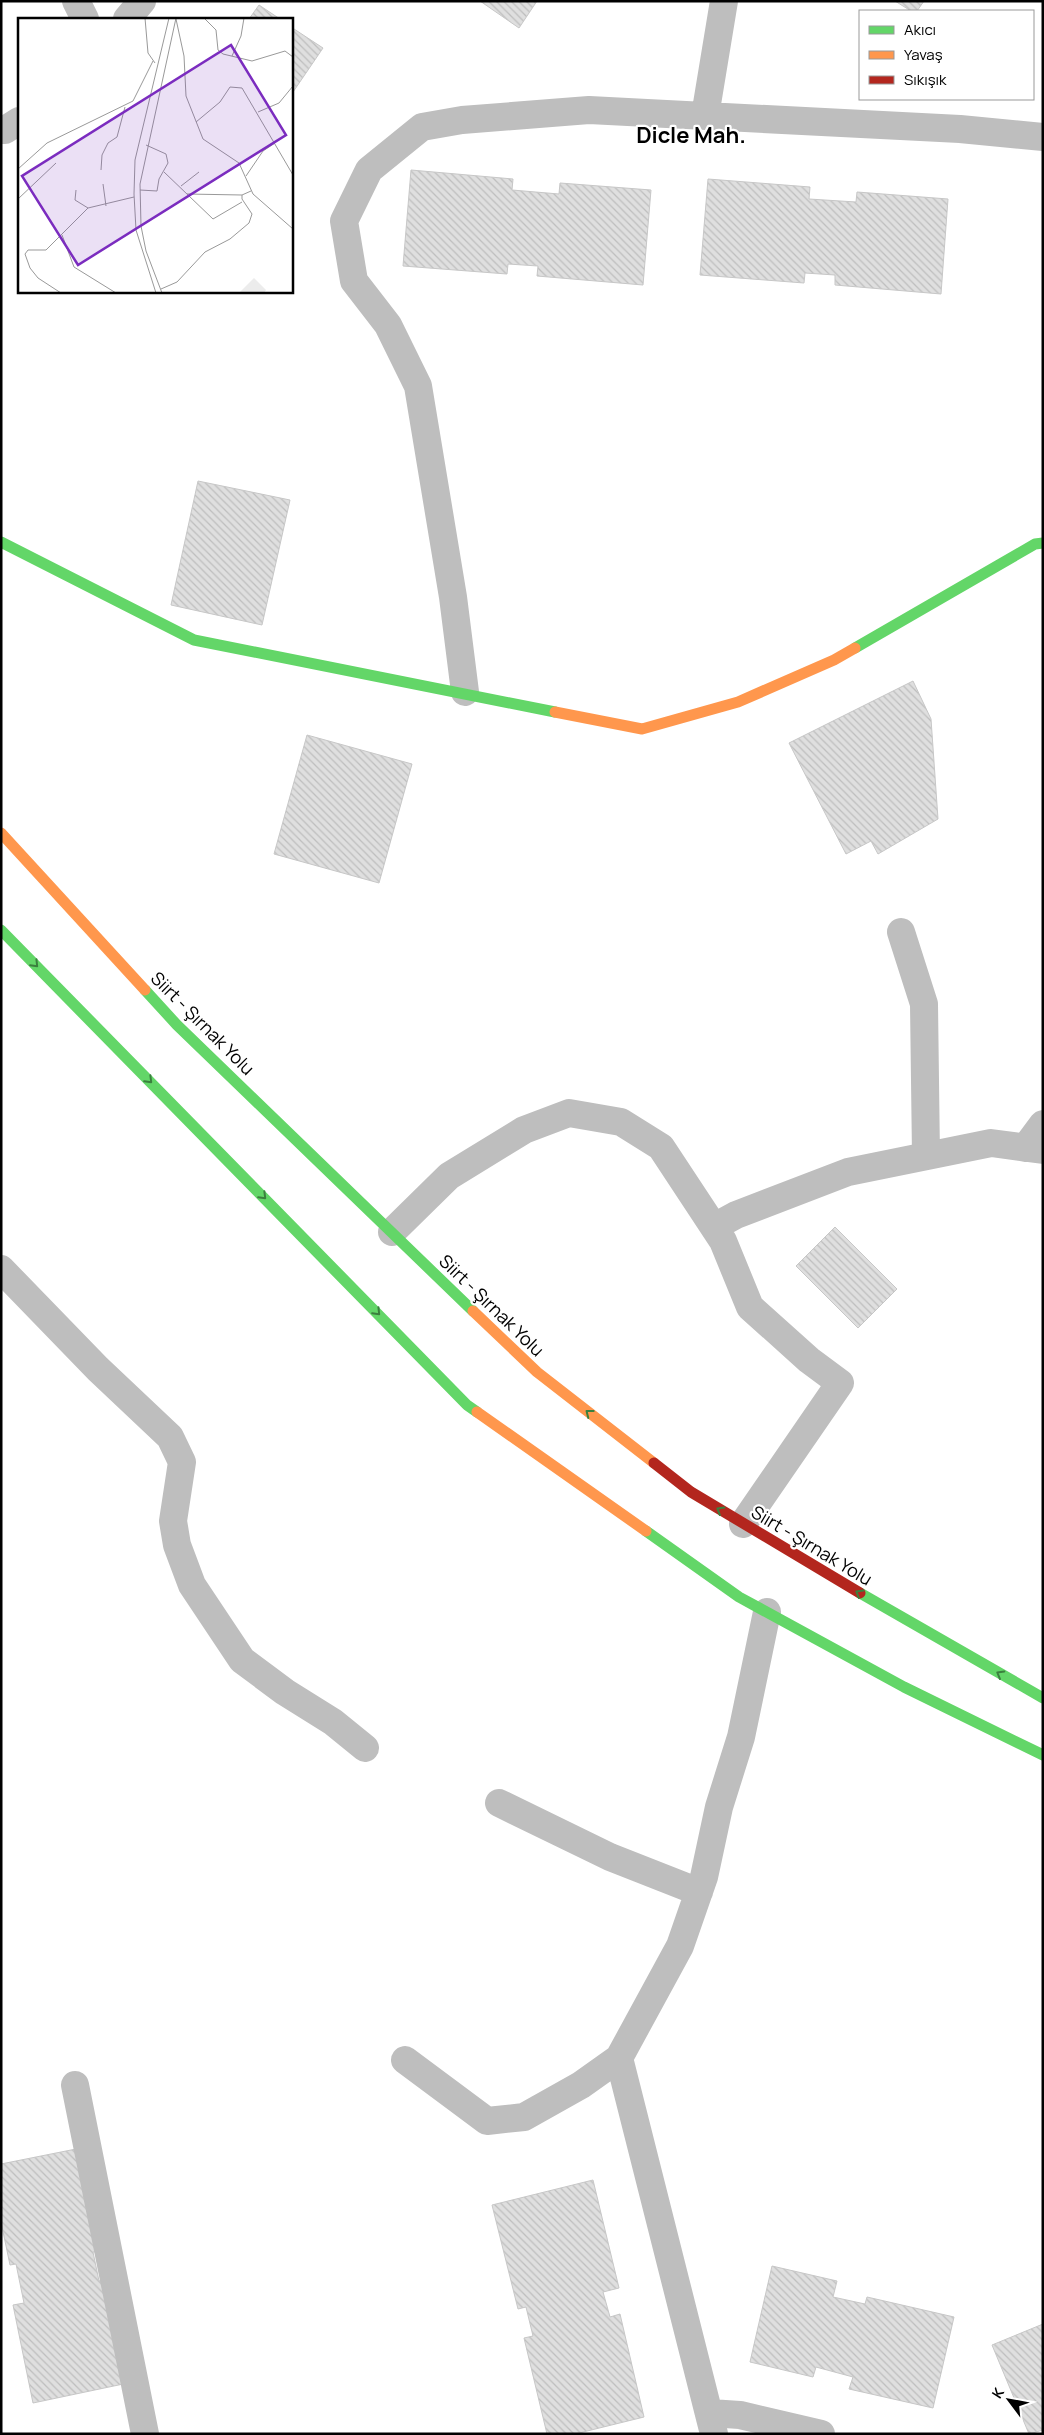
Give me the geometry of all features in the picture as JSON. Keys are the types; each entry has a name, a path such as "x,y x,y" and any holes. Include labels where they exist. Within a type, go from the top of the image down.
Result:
{"street":[{"path":"76,1 84,18"},
{"path":"128,18 142,1"},
{"path":"705,116 724,1"},
{"path":"465,692 453,597 418,386 388,325 354,281 344,221 369,170 422,127 462,120 589,110 960,129 1043,138"},
{"path":"1,130 18,122"},
{"path":"1,542 194,640 465,692 642,729 738,702 834,660 1035,544 1043,543"},
{"name":"Siirt - Şırnak Yolu","path":"1,833 177,1024 537,1372 691,1492 877,1604 1043,1698"},
{"path":"1,930 467,1406 739,1597 904,1687 1043,1755"},
{"path":"901,932 924,1004 926,1156"},
{"path":"392,1232 449,1176 524,1130 569,1113 621,1122 662,1147 724,1241 750,1307 809,1360 840,1382 742,1524"},
{"path":"714,1226 736,1215 848,1172 991,1143 1034,1149 1043,1124"},
{"path":"1,1270 85,1356 170,1437 182,1462 173,1521 178,1545 192,1585 242,1660 285,1692 334,1722 365,1748"},
{"path":"405,2060 487,2122 524,2116 581,2085 619,2058 680,1946 699,1892 719,1807 741,1737 766,1612"},
{"path":"499,1803 610,1857 699,1892"},
{"path":"619,2058 712,2423 740,2415 821,2434"},
{"path":"75,2085 145,2434"}],"building":[{"path":"480,1 537,1 519,28"},
{"path":"895,1 924,1 918,10 909,10"},
{"path":"259,5 278,18 250,18"},
{"path":"292,28 323,48 292,94"},
{"path":"411,170 513,179 512,190 559,194 560,183 651,190 643,285 537,276 538,266 508,264 507,274 403,266"},
{"path":"708,179 810,187 809,199 856,202 857,192 948,199 941,294 835,285 835,275 805,273 804,283 700,275"},
{"path":"198,481 290,500 262,625 171,605"},
{"path":"913,681 931,719 938,819 878,854 871,841 846,854 789,743"},
{"path":"307,735 412,764 379,883 274,854"},
{"path":"835,1227 897,1289 858,1328 796,1266"},
{"path":"81,2148 102,2251 93,2252 99,2281 107,2279 128,2383 33,2403 13,2305 24,2303 16,2264 10,2265 1,2222 1,2164"},
{"path":"593,2180 619,2288 603,2292 610,2317 620,2314 644,2417 575,2434 547,2434 524,2338 533,2336 526,2307 518,2309 492,2205"},
{"path":"772,2266 837,2281 833,2297 865,2304 867,2297 954,2317 933,2408 849,2389 853,2377 816,2367 813,2377 750,2362"},
{"path":"1043,2324 1043,2430 1029,2434 992,2345"}],"traffic: fast":[{"path":"1,542 194,640 555,712"},
{"path":"855,648 1035,544 1043,543"},
{"path":"1,930 467,1405 477,1412"},
{"path":"145,990 177,1025 473,1311"},
{"path":"646,1531 739,1597 904,1687 1043,1755"},
{"path":"860,1593 1043,1698"}],"traffic: slow":[{"path":"555,712 642,729 738,702 834,660 855,648"},
{"path":"1,833 145,990"},
{"path":"473,1311 537,1372 654,1463"},
{"path":"477,1412 646,1531"}],"traffic: jam":[{"path":"654,1463 691,1492 860,1593"}],"district":[{"name":"Dicle Mah.","path":"691,135"}]}
